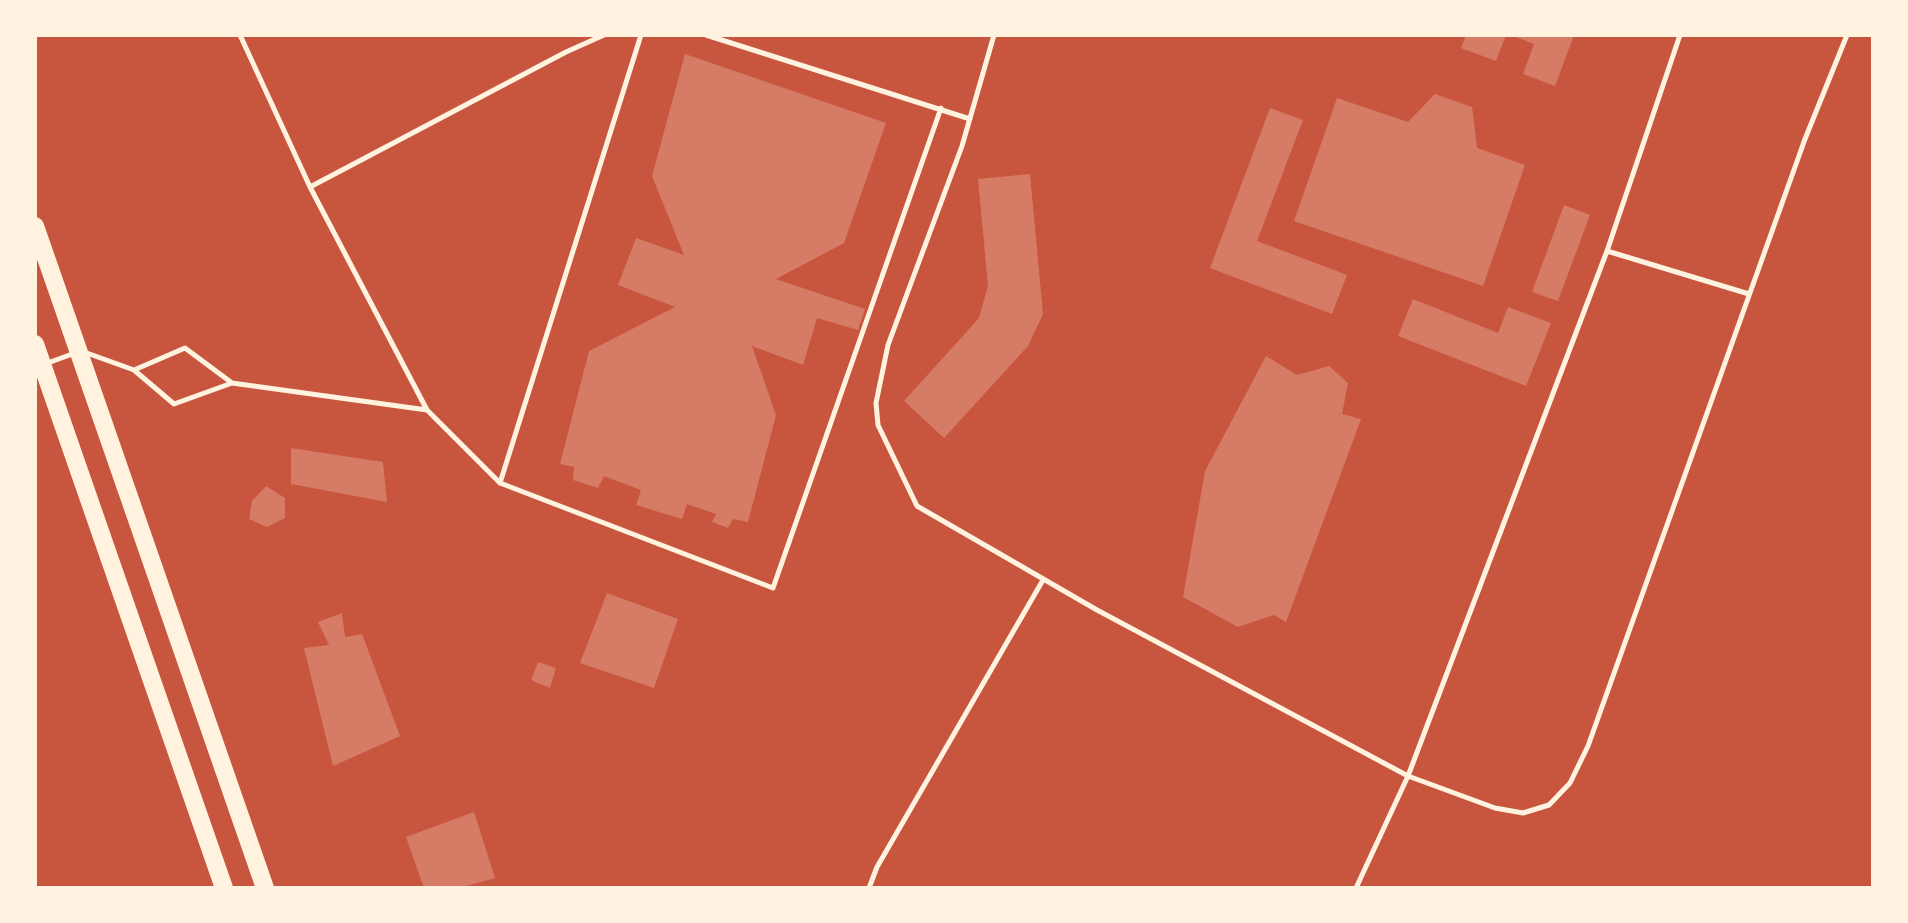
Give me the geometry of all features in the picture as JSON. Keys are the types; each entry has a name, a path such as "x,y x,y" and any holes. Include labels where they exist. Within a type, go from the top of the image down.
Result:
{"main road":[{"path":"35,226 265,888"},
{"path":"35,344 39,366 224,888"}],"lane":[{"path":"240,35 310,187 427,410 500,482 773,588 940,108"},
{"path":"310,187 566,52 604,35"},
{"path":"500,482 641,35"},
{"path":"706,35 970,119"},
{"path":"993,35 970,119 888,345 876,403 878,425 917,506 1043,580 1408,776 1495,808 1523,813 1549,805 1570,783 1588,746 1749,295 1847,35"},
{"path":"1356,888 1408,776 1607,251 1680,35"},
{"path":"1607,251 1749,295"},
{"path":"134,370 185,348 232,383"},
{"path":"39,366 80,351 134,370 174,404 232,383 427,410"},
{"path":"869,888 877,867 1043,580"}],"building":[{"path":"1466,35 1506,35 1496,61 1461,48"},
{"path":"1511,35 1574,35 1555,86 1523,74 1534,44"},
{"path":"685,54 886,123 844,243 776,279 865,309 858,330 817,318 803,365 752,346 776,415 748,522 733,519 728,528 712,522 716,514 687,504 682,519 636,505 641,490 604,476 598,488 573,480 574,467 560,464 589,351 675,307 618,285 636,238 684,255 652,176"},
{"path":"1435,94 1472,107 1477,148 1525,165 1483,286 1294,221 1337,98 1408,122"},
{"path":"1270,108 1303,120 1257,241 1347,275 1332,314 1210,268"},
{"path":"1030,174 1043,314 1028,346 944,438 904,401 979,318 988,286 978,179"},
{"path":"1564,205 1590,215 1558,301 1532,292"},
{"path":"1413,299 1498,333 1508,307 1551,323 1526,386 1398,336"},
{"path":"1266,356 1297,375 1329,366 1348,383 1342,414 1361,419 1286,622 1274,615 1238,627 1183,597 1205,471"},
{"path":"291,448 383,462 387,502 291,484"},
{"path":"266,486 285,498 285,518 267,527 249,519 252,501"},
{"path":"607,593 678,619 654,688 580,663"},
{"path":"342,613 345,637 362,634 400,736 333,766 304,648 329,645 318,622"},
{"path":"538,662 556,668 550,688 531,680"},
{"path":"474,812 495,878 459,888 424,888 406,837"}]}
